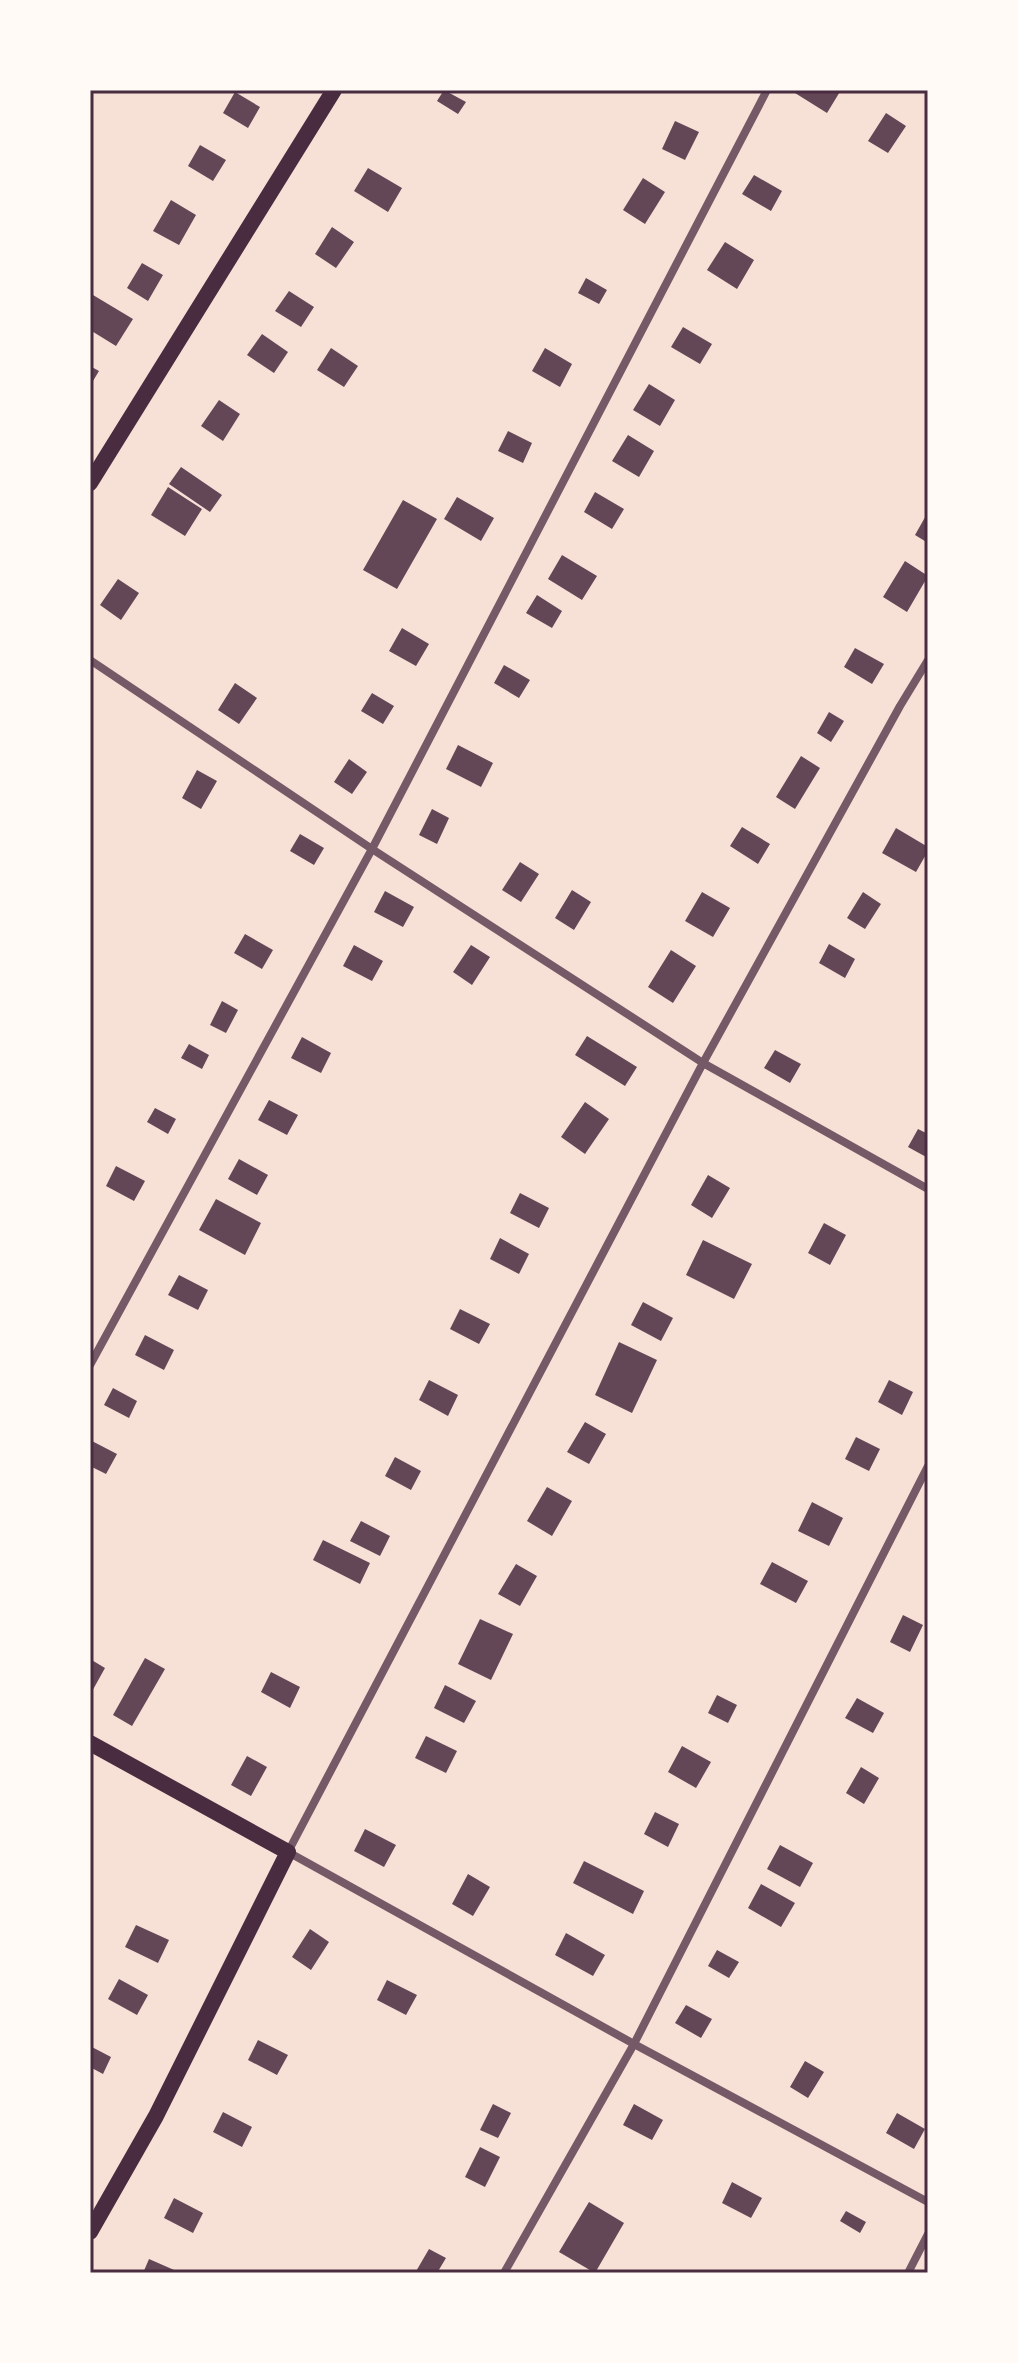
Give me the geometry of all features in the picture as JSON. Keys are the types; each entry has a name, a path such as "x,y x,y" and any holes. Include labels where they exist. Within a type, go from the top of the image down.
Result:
{"main road":[{"path":"90,483 334,90"},
{"path":"90,1743 288,1852 156,2116 90,2232"}],"street":[{"path":"90,1365 372,849 767,90"},
{"path":"90,660 372,849 703,1063 928,1189"},
{"path":"928,660 703,1063 288,1852 634,2044 928,2202"},
{"path":"504,2273 634,2044 928,1466"},
{"path":"908,2273 928,2234"}],"building":[{"path":"444,90 466,102 458,114 437,101"},
{"path":"797,90 841,90 827,113 795,93"},
{"path":"235,92 260,107 248,128 223,113"},
{"path":"886,113 906,126 888,153 868,141"},
{"path":"675,121 699,132 685,160 662,149"},
{"path":"200,145 226,160 213,181 188,166"},
{"path":"368,168 402,188 388,212 354,191"},
{"path":"754,175 782,191 771,211 742,194"},
{"path":"643,178 665,192 645,224 623,210"},
{"path":"171,200 196,215 179,245 153,231"},
{"path":"332,227 354,242 336,268 315,254"},
{"path":"725,242 754,260 737,289 707,270"},
{"path":"142,263 163,275 148,301 127,288"},
{"path":"586,278 607,290 599,304 578,293"},
{"path":"289,291 314,307 301,327 275,311"},
{"path":"93,295 133,319 116,346 90,330 90,300"},
{"path":"683,327 712,344 700,364 671,347"},
{"path":"262,334 288,352 274,373 247,355"},
{"path":"331,348 358,366 344,387 317,370"},
{"path":"545,348 572,364 560,387 532,371"},
{"path":"90,366 99,371 90,386"},
{"path":"649,384 675,400 660,426 633,410"},
{"path":"219,400 240,414 223,441 201,426"},
{"path":"508,431 532,443 523,463 498,451"},
{"path":"628,435 654,451 639,477 612,461"},
{"path":"181,467 222,495 210,512 169,484"},
{"path":"168,487 202,509 185,536 151,515"},
{"path":"595,492 624,509 612,529 584,512"},
{"path":"457,497 494,518 481,541 444,519"},
{"path":"403,500 437,519 397,589 363,570"},
{"path":"928,512 928,543 915,535"},
{"path":"562,555 597,576 582,600 548,579"},
{"path":"905,561 928,576 907,612 883,597"},
{"path":"118,579 139,593 121,620 100,605"},
{"path":"537,595 562,611 552,628 526,613"},
{"path":"402,628 429,644 416,666 389,651"},
{"path":"855,648 884,664 872,684 844,667"},
{"path":"504,665 530,680 519,698 494,683"},
{"path":"235,683 257,698 239,724 218,710"},
{"path":"372,693 394,706 383,724 361,711"},
{"path":"829,712 844,721 831,742 817,733"},
{"path":"458,745 493,763 481,787 446,769"},
{"path":"801,756 820,768 795,809 776,797"},
{"path":"349,759 367,772 352,794 334,782"},
{"path":"197,770 217,781 201,809 182,798"},
{"path":"432,809 449,818 437,844 419,835"},
{"path":"742,827 770,844 758,864 730,846"},
{"path":"896,828 928,847 916,872 882,853"},
{"path":"300,834 324,848 314,865 290,851"},
{"path":"520,862 539,874 521,902 502,890"},
{"path":"572,890 591,902 574,930 555,918"},
{"path":"385,891 414,907 403,927 374,912"},
{"path":"702,892 730,908 713,937 685,921"},
{"path":"863,892 881,904 865,929 847,918"},
{"path":"245,934 273,950 262,969 234,953"},
{"path":"829,944 855,959 845,978 819,963"},
{"path":"354,945 383,961 372,981 343,966"},
{"path":"471,945 490,957 472,985 453,972"},
{"path":"671,950 696,966 673,1003 648,987"},
{"path":"222,1001 238,1010 226,1033 210,1025"},
{"path":"587,1036 637,1067 625,1086 575,1055"},
{"path":"302,1037 331,1053 321,1073 291,1058"},
{"path":"189,1044 209,1055 202,1069 181,1058"},
{"path":"775,1050 801,1064 790,1083 764,1068"},
{"path":"269,1100 298,1115 287,1135 258,1120"},
{"path":"585,1102 609,1119 585,1154 561,1137"},
{"path":"155,1108 176,1119 168,1134 147,1122"},
{"path":"918,1129 928,1134 928,1158 908,1147"},
{"path":"239,1159 268,1175 257,1195 228,1179"},
{"path":"116,1166 145,1181 134,1201 106,1186"},
{"path":"708,1175 730,1188 712,1218 691,1205"},
{"path":"520,1193 549,1208 539,1228 510,1213"},
{"path":"216,1199 261,1223 245,1255 199,1230"},
{"path":"824,1223 846,1235 830,1265 808,1253"},
{"path":"500,1238 529,1254 519,1274 490,1259"},
{"path":"703,1240 752,1264 734,1299 686,1275"},
{"path":"179,1275 208,1290 198,1310 168,1295"},
{"path":"643,1302 673,1318 661,1341 631,1325"},
{"path":"460,1309 490,1324 479,1344 450,1329"},
{"path":"145,1335 174,1350 164,1370 135,1355"},
{"path":"619,1342 657,1360 632,1413 595,1395"},
{"path":"429,1380 458,1395 448,1416 419,1400"},
{"path":"889,1380 913,1392 902,1415 878,1402"},
{"path":"113,1388 137,1401 129,1418 104,1405"},
{"path":"585,1422 606,1434 589,1464 567,1452"},
{"path":"856,1437 880,1449 869,1471 845,1459"},
{"path":"90,1440 117,1454 106,1474 90,1466"},
{"path":"395,1457 421,1471 411,1490 385,1476"},
{"path":"547,1487 572,1501 552,1536 527,1521"},
{"path":"812,1502 843,1518 829,1546 798,1531"},
{"path":"361,1521 390,1536 380,1556 350,1541"},
{"path":"323,1540 370,1563 360,1584 313,1560"},
{"path":"772,1562 808,1581 796,1603 760,1584"},
{"path":"516,1564 537,1576 520,1606 498,1594"},
{"path":"903,1615 923,1625 910,1652 890,1642"},
{"path":"480,1619 513,1634 491,1680 458,1664"},
{"path":"145,1658 165,1669 132,1726 113,1715"},
{"path":"90,1659 105,1668 90,1695"},
{"path":"271,1672 300,1687 290,1708 261,1692"},
{"path":"445,1685 476,1701 464,1723 434,1708"},
{"path":"717,1695 737,1705 728,1723 708,1713"},
{"path":"857,1698 884,1713 873,1733 845,1718"},
{"path":"426,1736 457,1751 446,1773 415,1758"},
{"path":"682,1746 711,1762 696,1788 668,1772"},
{"path":"247,1756 267,1767 251,1796 231,1785"},
{"path":"861,1767 879,1778 864,1804 846,1793"},
{"path":"655,1812 679,1824 668,1847 644,1834"},
{"path":"365,1829 396,1845 384,1867 354,1851"},
{"path":"780,1845 813,1863 800,1887 767,1869"},
{"path":"584,1861 644,1891 633,1914 573,1883"},
{"path":"468,1874 490,1887 473,1916 452,1904"},
{"path":"761,1884 795,1903 781,1927 748,1908"},
{"path":"136,1925 169,1940 158,1963 125,1947"},
{"path":"310,1929 329,1942 311,1970 292,1957"},
{"path":"566,1933 605,1955 593,1976 555,1955"},
{"path":"717,1950 739,1962 729,1978 708,1966"},
{"path":"119,1979 148,1995 137,2015 108,1999"},
{"path":"387,1980 417,1995 406,2015 377,2000"},
{"path":"686,2005 712,2019 701,2038 675,2023"},
{"path":"258,2040 288,2055 277,2075 248,2060"},
{"path":"90,2046 111,2057 103,2074 90,2067"},
{"path":"805,2061 824,2072 808,2098 790,2087"},
{"path":"493,2104 511,2113 498,2138 480,2130"},
{"path":"634,2104 663,2120 652,2140 623,2125"},
{"path":"223,2112 252,2127 242,2147 213,2132"},
{"path":"897,2113 925,2129 914,2149 886,2133"},
{"path":"480,2147 500,2157 485,2187 465,2177"},
{"path":"732,2182 762,2198 751,2218 722,2203"},
{"path":"174,2198 203,2213 193,2233 164,2218"},
{"path":"589,2202 624,2223 595,2273 559,2252"},
{"path":"846,2211 866,2222 860,2233 840,2221"},
{"path":"429,2249 446,2258 437,2273 415,2273"},
{"path":"149,2259 181,2273 143,2273"}]}
